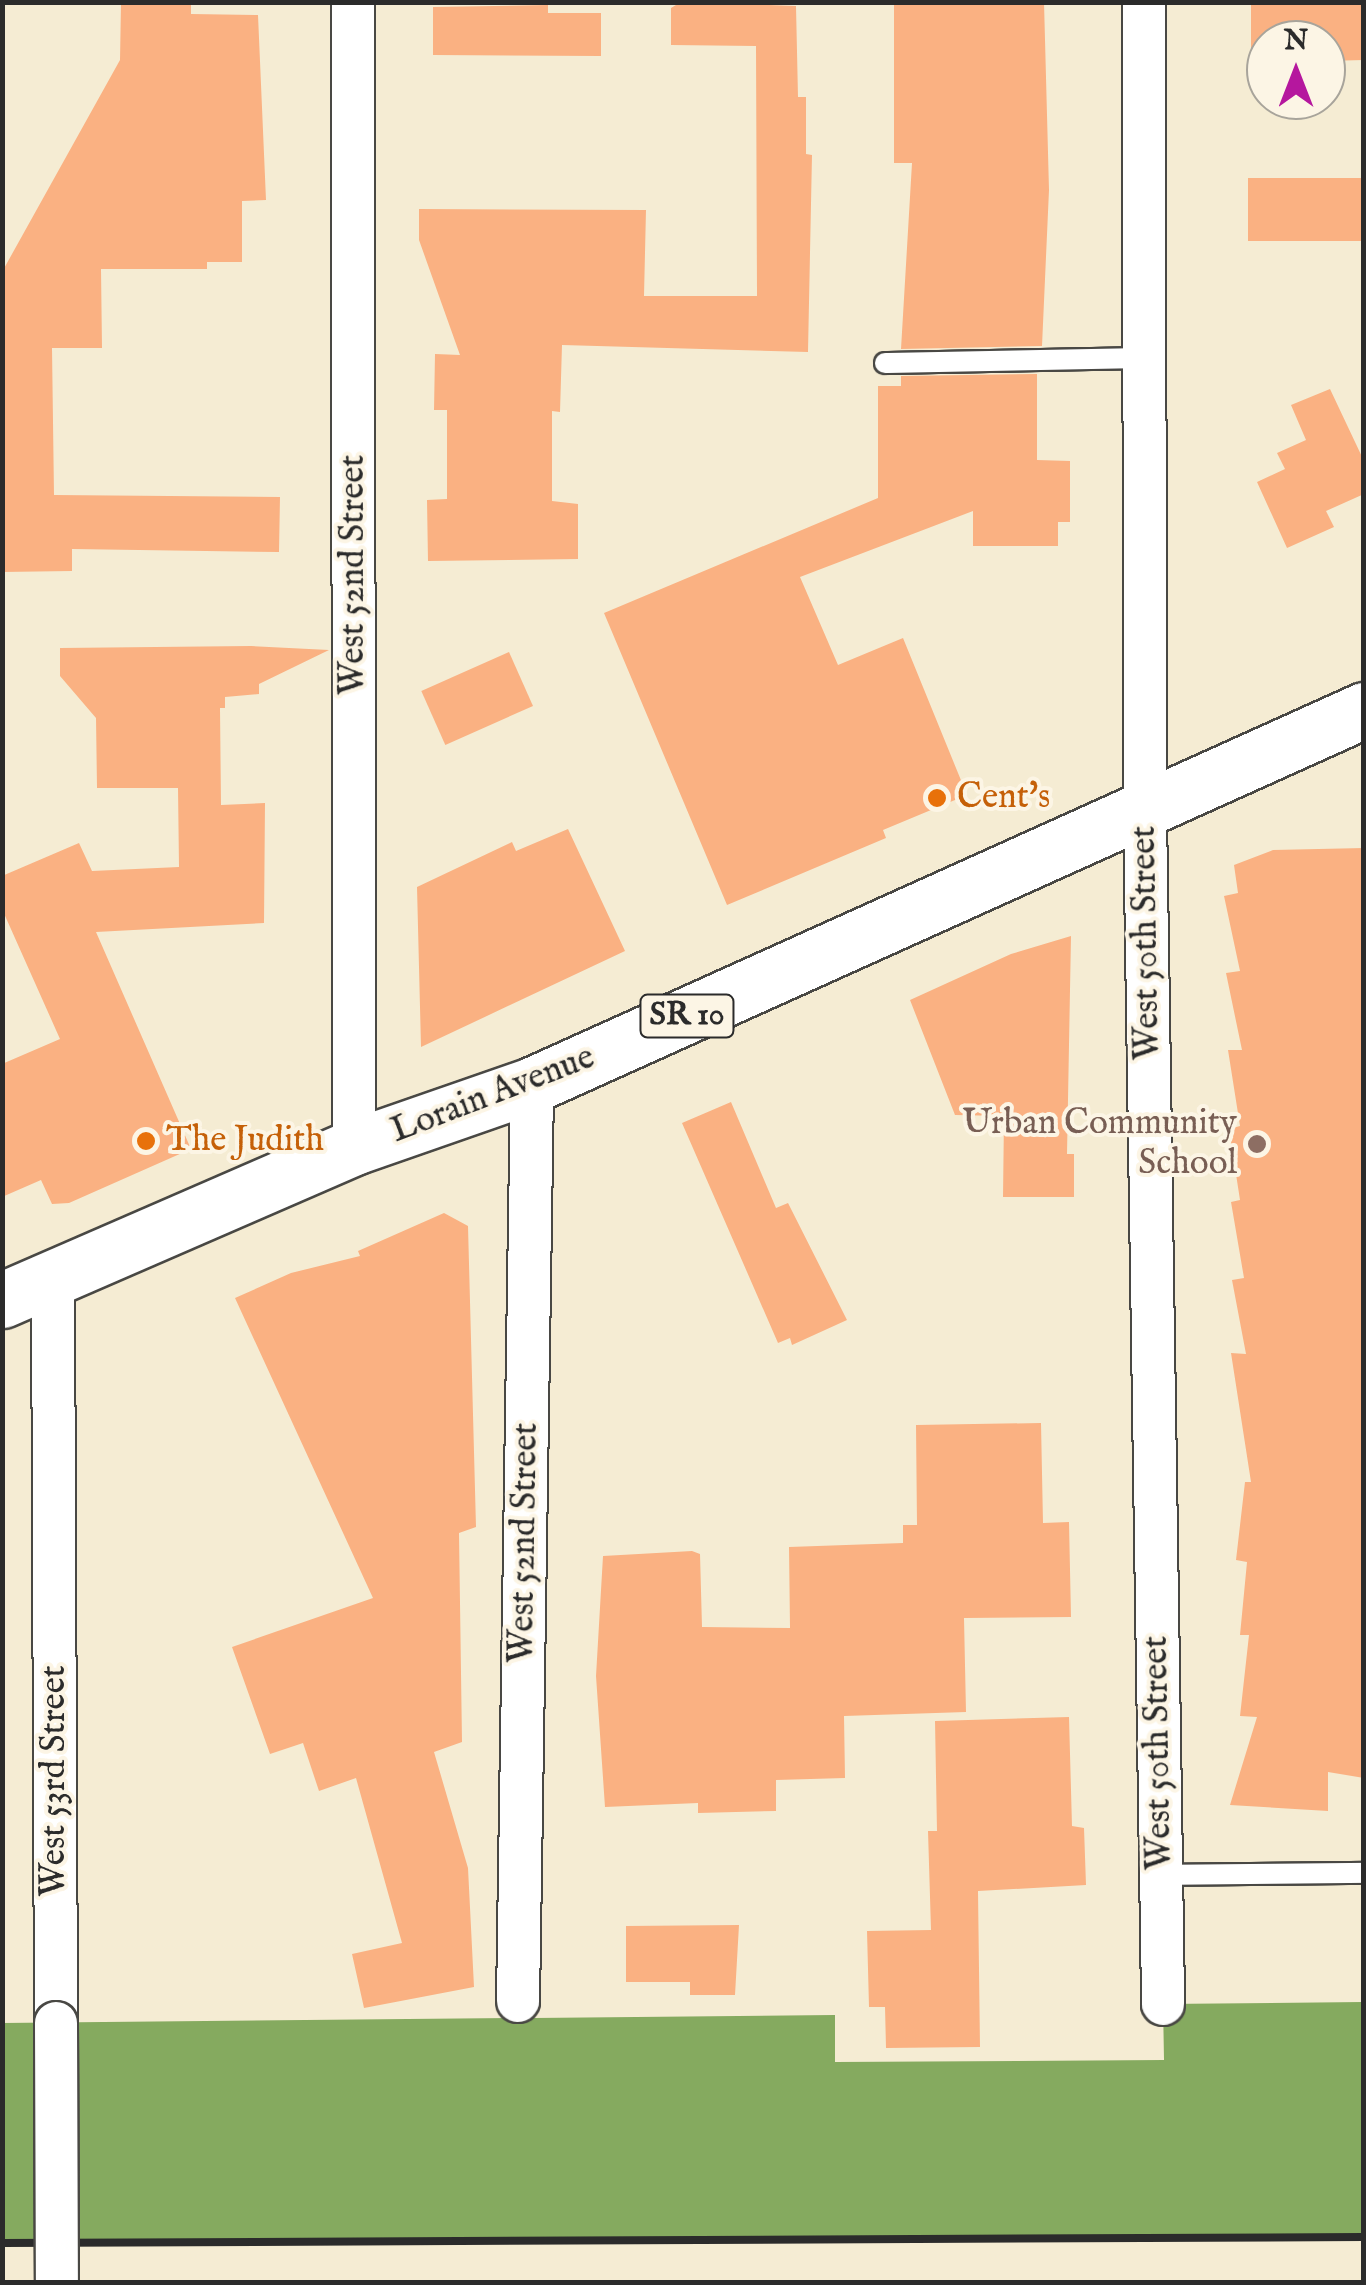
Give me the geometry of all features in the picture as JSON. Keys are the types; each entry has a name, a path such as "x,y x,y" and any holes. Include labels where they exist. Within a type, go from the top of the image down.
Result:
{"main road":[{"name":"Lorain Avenue","path":"2,1300 354,1146 532,1085 1144,813 1364,710"}],"street":[{"name":"West 52nd Street","path":"353,2 354,1146"},
{"name":"West 50th Street","path":"1144,2 1144,813 1163,2004"},
{"name":"West 52nd Street","path":"518,2001 532,1085"},
{"name":"West 53rd Street","path":"53,1278 57,2282"}],"lane":[{"path":"885,363 1144,358"},
{"path":"1161,1876 1364,1874"}],"green space":[{"path":"1363,2002 1363,2237 3,2243 2,2023 835,2015 835,2062 1164,2060 1163,2004"}],"building":[{"path":"681,2 796,6 798,97 806,97 806,154 812,155 808,352 562,345 560,412 552,411 552,501 578,504 578,559 428,561 427,500 447,499 447,410 434,410 435,354 460,355 419,240 419,209 646,210 644,296 757,296 756,46 671,45 671,8"},
{"path":"894,2 1044,2 1049,190 1042,346 901,349 912,163 894,163"},
{"path":"121,3 191,4 191,14 258,15 266,200 242,201 242,262 207,262 207,269 101,269 102,348 52,348 54,495 280,497 279,552 72,549 72,571 2,572 2,272 120,60"},
{"path":"1251,3 1364,3 1364,60 1346,60 1346,20 1251,20"},
{"path":"548,5 548,13 601,13 601,56 433,55 433,7"},
{"path":"1248,178 1364,178 1364,241 1248,241"},
{"path":"1037,374 1037,460 1070,461 1070,522 1058,522 1058,546 973,546 973,511 800,577 838,665 903,638 967,795 883,830 886,838 727,905 604,613 878,498 878,386 901,386 901,376"},
{"path":"1330,389 1364,461 1364,494 1326,511 1334,527 1287,548 1257,482 1285,469 1277,453 1306,440 1291,405"},
{"path":"251,646 329,650 259,684 259,694 225,697 225,708 220,708 221,805 265,803 264,923 96,932 191,1149 69,1203 52,1204 41,1180 2,1197 2,1064 60,1039 2,909 2,876 79,843 92,871 179,867 178,788 97,788 96,718 60,676 60,648"},
{"path":"509,652 533,706 445,745 421,691"},
{"path":"568,829 625,951 421,1047 417,887 512,842 516,851"},
{"path":"1364,848 1364,1778 1328,1772 1328,1811 1230,1805 1257,1717 1240,1716 1249,1635 1240,1635 1247,1562 1236,1560 1245,1482 1251,1482 1231,1353 1246,1354 1232,1280 1244,1278 1231,1202 1240,1200 1229,1129 1240,1126 1228,1050 1242,1050 1226,973 1240,971 1224,896 1238,893 1234,865 1273,850"},
{"path":"1071,936 1067,1154 1074,1154 1074,1197 1003,1197 1004,1116 955,1115 910,1000 1011,954"},
{"path":"731,1102 776,1208 788,1203 847,1320 792,1345 790,1338 778,1343 682,1123"},
{"path":"444,1213 468,1226 476,1527 459,1533 462,1742 434,1752 468,1868 474,1987 364,2008 352,1954 402,1943 356,1778 319,1791 303,1743 270,1754 232,1647 373,1598 235,1298 291,1273 360,1256 358,1251"},
{"path":"1041,1423 1043,1523 1069,1522 1071,1617 964,1618 966,1712 844,1716 845,1778 776,1780 776,1811 698,1813 698,1803 605,1807 596,1676 603,1556 692,1551 700,1554 702,1627 790,1628 789,1547 903,1543 903,1525 917,1525 916,1425"},
{"path":"1069,1717 1072,1826 1084,1828 1086,1885 978,1891 980,2047 886,2048 885,2007 869,2007 867,1931 931,1930 928,1831 937,1831 935,1721"},
{"path":"739,1925 735,1995 690,1995 690,1982 626,1982 626,1926"}],"railway":[{"path":"2,2243 1364,2237"}],"place":[{"name":"Cent's","path":"937,798"},
{"name":"The Judith","path":"146,1141"},
{"name":"Urban Community School","path":"1257,1144"}]}
